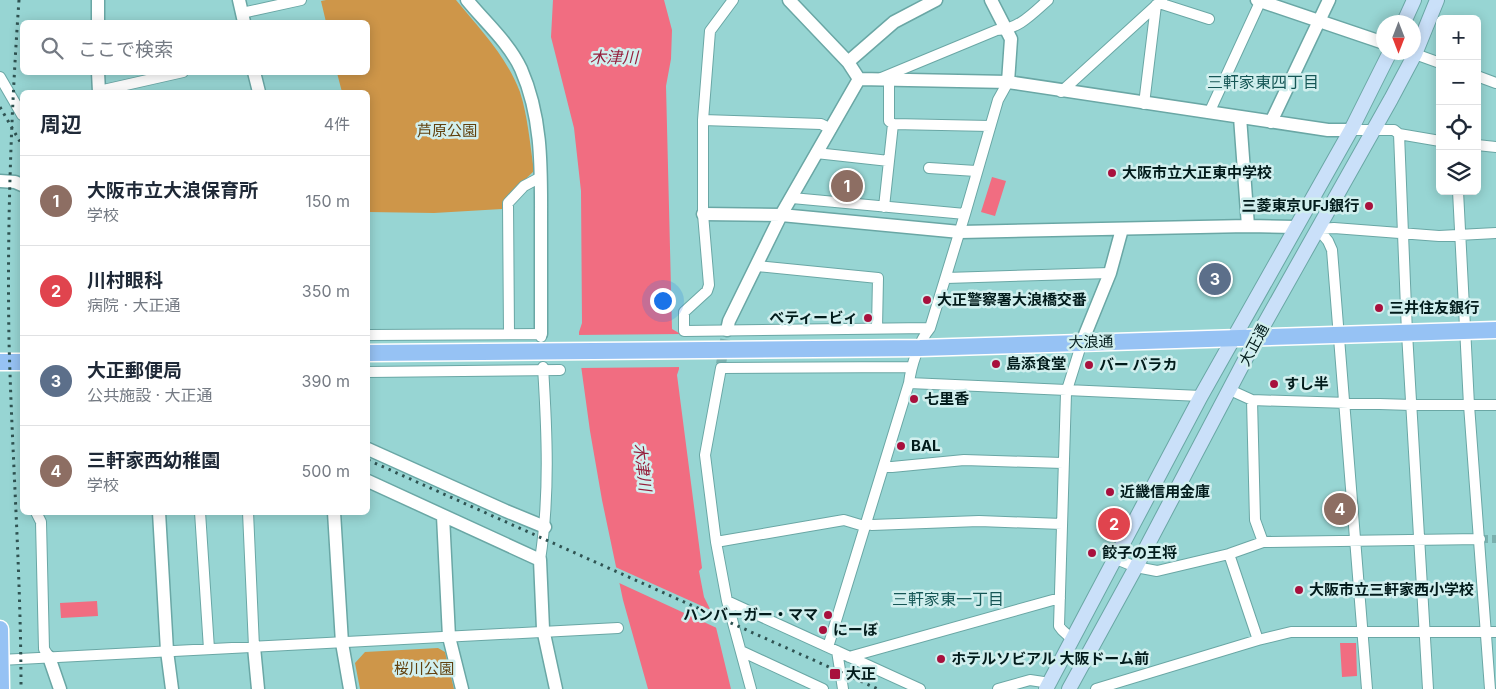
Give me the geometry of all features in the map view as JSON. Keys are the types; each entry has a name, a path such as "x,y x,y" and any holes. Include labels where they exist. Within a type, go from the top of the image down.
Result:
{"main road":[{"path":"1407,15 1414,0"},
{"name":"大正通","path":"1421,39 1437,0"},
{"name":"大正通","path":"1048,686 1201,396 1351,130 1386,60"},
{"name":"大正通","path":"1069,689 1136,567 1257,337 1412,60"},
{"name":"大浪通","path":"370,353 920,348 1496,330"},
{"path":"0,362 20,362"},
{"path":"0,628 1,689"}],"street":[{"path":"98,0 98,20"},
{"path":"241,12 301,0"},
{"path":"370,335 541,335 541,177 539,131 529,92 520,68 509,50 467,0"},
{"path":"733,0 710,31 704,120 703,214 709,285 707,290 684,312 684,332 727,333 930,328"},
{"path":"789,0 848,62 859,79"},
{"path":"848,62 894,22 936,0"},
{"path":"844,689 832,649 865,525 909,383 911,367 930,328 998,100 1008,82 1011,39 991,0"},
{"path":"884,80 997,30 1007,30 1027,19 1048,0"},
{"path":"1209,113 1260,0 1376,40"},
{"path":"1271,122 1329,0"},
{"path":"1144,104 1159,3"},
{"path":"1159,3 1209,19"},
{"path":"1061,92 1159,3"},
{"path":"1421,56 1436,62"},
{"path":"98,75 99,90"},
{"path":"107,90 170,75"},
{"path":"255,75 258,90"},
{"path":"0,77 20,112"},
{"path":"1481,77 1496,83"},
{"path":"859,79 1008,82 1061,92 1328,130 1394,130 1399,134 1436,140"},
{"path":"727,333 729,321 781,215 859,79"},
{"path":"884,80 889,122 893,124 990,126"},
{"path":"1240,117 1248,226"},
{"path":"704,120 821,124 830,129"},
{"path":"884,207 893,124"},
{"path":"1399,134 1406,333 1428,689"},
{"path":"1481,145 1496,147"},
{"path":"816,153 889,161"},
{"path":"929,168 976,171"},
{"path":"509,334 508,203 524,186 541,177"},
{"path":"0,181 20,184"},
{"path":"1458,195 1469,405 1480,539 1491,632 1490,689"},
{"path":"792,198 965,214"},
{"path":"703,214 781,215 960,232 1248,226 1296,227"},
{"path":"1318,229 1334,228 1402,234 1459,235 1496,233"},
{"path":"1073,640 1060,626 1066,391 1082,342 1110,273 1122,229"},
{"path":"1318,229 1328,241 1332,250 1367,689"},
{"path":"757,266 878,278 877,328"},
{"path":"946,278 1110,273"},
{"path":"751,689 727,601 716,542 705,455 721,366 911,367"},
{"path":"370,372 543,368 560,370"},
{"path":"543,368 547,442 545,527 540,560 543,632 556,689"},
{"path":"909,383 1201,396"},
{"path":"1230,390 1252,400 1411,405 1496,405"},
{"path":"1252,400 1255,520 1263,542"},
{"path":"370,450 506,512 545,527"},
{"path":"884,466 892,468 964,460 1063,463"},
{"path":"370,482 540,560"},
{"path":"38,515 41,522 44,649 49,657 60,689"},
{"path":"158,515 167,652 172,689"},
{"path":"200,515 209,649"},
{"path":"248,515 254,647 258,689"},
{"path":"334,515 342,642 350,689"},
{"path":"443,516 449,636 462,689"},
{"path":"716,542 844,520 865,525 979,520 1062,524"},
{"path":"1116,559 1136,567 1157,571 1229,554 1263,542 1480,539"},
{"path":"1229,554 1258,640"},
{"path":"849,657 1060,598"},
{"path":"727,601 920,689"},
{"path":"0,660 618,628"},
{"path":"1096,689 1258,640 1291,632 1491,632"},
{"path":"741,651 823,689"},
{"path":"998,689 1030,680 1048,686"}],"green space":[{"name":"芦原公園","path":"456,0 492,43 508,67 520,92 525,111 534,171 512,193 502,209 434,213 370,212 370,90 341,90 338,75 370,75 370,20 326,20 321,1"},
{"name":"桜川公園","path":"438,648 445,652 454,689 360,689 355,663 365,652"}],"water":[{"name":"木津川","path":"553,0 664,0 672,30 671,59 666,86 672,329 679,333 679,369 677,375 702,568 699,571 704,597 713,615 731,689 648,689 623,600 602,500 579,351 579,332 582,323 581,191 574,128 551,37"},
{"path":"992,177 1006,181 995,216 981,212"},
{"path":"97,601 98,616 61,618 60,603"},
{"path":"1340,643 1356,643 1357,676 1342,677"}],"pier":[{"path":"682,334 682,367 579,368 576,335"},
{"path":"613,566 713,611 719,629 617,582"}],"tunnel":[{"path":"721,364 726,335"},
{"path":"1480,539 1496,539"}],"railway":[{"path":"19,0 10,170 9,341 20,602 21,689"},
{"path":"0,107 20,142"},
{"path":"370,461 878,689"}],"place":[{"name":"大阪市立大正東中学校","path":"1112,173"},
{"name":"大阪市立大浪保育所","path":"847,186"},
{"name":"三菱東京UFJ銀行","path":"1369,206"},
{"name":"大正郵便局","path":"1215,279"},
{"name":"大正警察署大浪橋交番","path":"927,300"},
{"name":"三井住友銀行","path":"1379,308"},
{"name":"べティービィ","path":"868,318"},
{"name":"島添食堂","path":"996,364"},
{"name":"バー バラカ","path":"1089,365"},
{"name":"すし半","path":"1274,384"},
{"name":"七里香","path":"914,399"},
{"name":"BAL","path":"901,446"},
{"name":"近畿信用金庫","path":"1110,492"},
{"name":"三軒家西幼稚園","path":"1340,509"},
{"name":"川村眼科","path":"1114,524"},
{"name":"餃子の王将","path":"1092,553"},
{"name":"大阪市立三軒家西小学校","path":"1299,590"},
{"name":"ハンバーガー・ママ","path":"828,615"},
{"name":"にーぼ","path":"823,630"},
{"name":"ホテルソビアル 大阪ドーム前","path":"941,659"},
{"name":"大正","path":"835,674"}],"district":[{"name":"三軒家東四丁目","path":"1263,82"},
{"name":"三軒家東一丁目","path":"948,599"}]}
